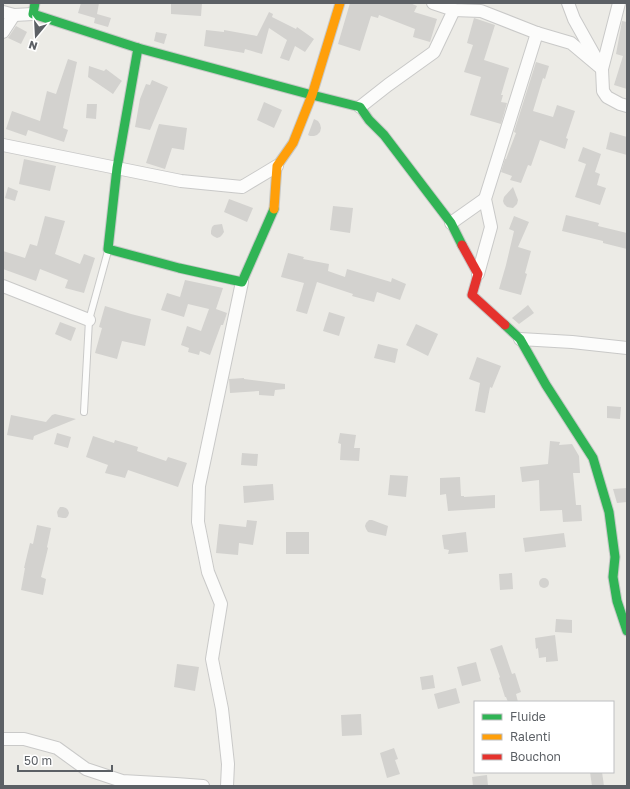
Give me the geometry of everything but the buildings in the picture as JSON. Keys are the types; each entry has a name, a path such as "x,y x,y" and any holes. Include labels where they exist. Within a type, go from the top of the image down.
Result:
{"street":[{"path":"3,145 181,181 242,187 277,166 293,143 312,95 340,3"},
{"path":"434,3 454,10 482,7 537,33 571,43 602,69"},
{"path":"568,3 574,19 602,69"},
{"path":"619,3 602,69 603,91 607,97 627,106"},
{"path":"3,32 8,13 34,9 138,48 360,107 369,120 384,135 451,223 478,274"},
{"path":"360,107 434,52 454,10"},
{"path":"537,33 485,199 490,227 472,295 520,339 546,385 593,458 609,512 615,557 613,577 617,601 627,630"},
{"path":"138,48 117,168 108,249 178,268 242,282"},
{"path":"227,786 228,764 222,709 212,659 220,604 208,572 198,522 199,486 242,282 274,210 277,166"},
{"path":"451,223 485,199"},
{"path":"3,286 89,320"},
{"path":"520,339 572,342 627,348"},
{"path":"3,739 24,739 57,748 86,770 122,781 203,786"}],"lane":[{"path":"84,412 89,320 108,249"}],"traffic: fast":[{"path":"35,3 33,14 138,48 360,107 369,120 384,135 451,223 462,245"},
{"path":"138,48 117,168 108,249 179,268 242,282 274,209"},
{"path":"505,325 520,339 546,385 593,458 609,512 615,557 613,577 617,601 627,631"}],"traffic: slow":[{"path":"274,209 277,166 293,143 312,95 340,3"}],"traffic: jam":[{"path":"462,245 478,274 472,295 505,325"}]}
